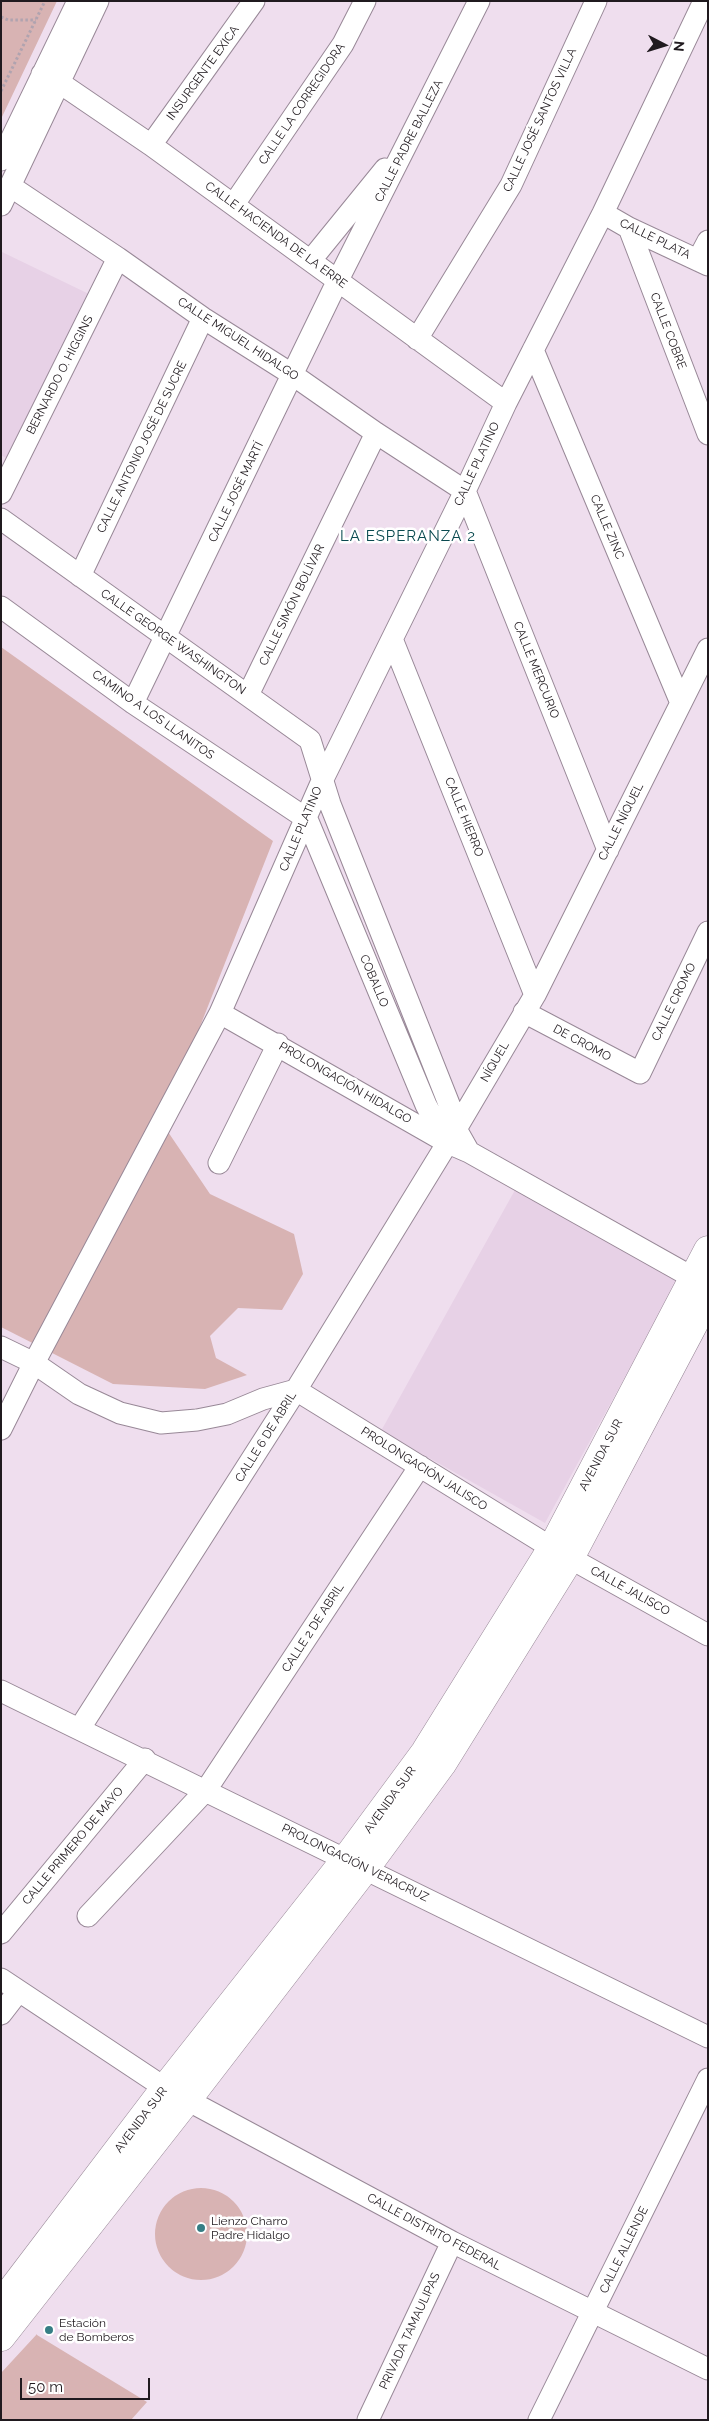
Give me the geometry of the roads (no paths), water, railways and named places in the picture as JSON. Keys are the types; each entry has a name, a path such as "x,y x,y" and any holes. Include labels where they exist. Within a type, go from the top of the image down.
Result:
{"main road":[{"name":"AVENIDA SUR","path":"1,2337 44,2267 176,2094 355,1864 442,1764 561,1553 703,1287 708,1250"},
{"name":"AVENIDA SUR","path":"1,2304 44,2267"}],"street":[{"name":"INSURGENTE EXICA","path":"151,144 254,1"},
{"name":"CALLE LA CORREGIDORA","path":"234,204 343,44 366,1"},
{"name":"CALLE PADRE BALLEZA","path":"338,280 479,1"},
{"name":"CALLE JOSÉ SANTOS VILLA","path":"417,339 511,185 596,1"},
{"name":"CALLE PLATINO","path":"1,1429 34,1363 220,1013 322,781 466,491 506,403 603,213 704,1"},
{"path":"1,160 51,79 92,4"},
{"name":"CALLE HACIENDA DE LA ERRE","path":"51,79 151,144 506,403"},
{"path":"6,196 51,79"},
{"path":"311,260 412,136"},
{"name":"CALLE MIGUEL HIDALGO","path":"6,196 118,258 203,318 293,375 376,433 466,491"},
{"name":"CALLE PLATA","path":"603,213 629,228 703,262"},
{"name":"CALLE COBRE","path":"629,228 708,434"},
{"path":"703,262 708,241"},
{"name":"BERNARDO O. HIGGINS","path":"1,493 118,258"},
{"name":"CALLE JOSÉ MARTÍ","path":"133,703 167,638 338,280"},
{"name":"CALLE ANTONIO JOSÉ DE SUCRE","path":"80,576 203,318"},
{"name":"CALLE ZINC","path":"533,350 680,703"},
{"name":"CALLE SIMÓN BOLÍVAR","path":"248,695 376,433"},
{"name":"CALLE MERCURIO","path":"466,491 608,850"},
{"name":"CALLE GEORGE WASHINGTON","path":"1,520 310,740 330,804"},
{"name":"CAMINO A LOS LLANITOS","path":"1,607 133,703 306,819"},
{"name":"CALLE HIERRO","path":"392,639 530,1003"},
{"name":"CALLE NÍQUEL","path":"530,1003 708,649"},
{"name":"COBALLO","path":"330,804 451,1109 451,1135"},
{"name":"COBALLO","path":"306,819 426,1105 451,1135"},
{"name":"CALLE CROMO","path":"640,1073 708,932"},
{"name":"DE CROMO","path":"530,1003 640,1073"},
{"name":"NÍQUEL","path":"451,1135 530,1003"},
{"name":"PROLONGACIÓN HIDALGO","path":"220,1013 278,1044 406,1118 451,1135 469,1152 703,1287"},
{"path":"219,1163 278,1044"},
{"path":"406,1118 426,1105"},
{"name":"CALLE 6 DE ABRIL","path":"80,1728 296,1390 451,1135"},
{"path":"1,1347 34,1363 79,1394 120,1413 161,1423 197,1420 228,1414 263,1398 296,1390"},
{"name":"PROLONGACIÓN JALISCO","path":"296,1390 561,1553"},
{"name":"CALLE 2 DE ABRIL","path":"88,1916 206,1790 420,1466"},
{"name":"CALLE JALISCO","path":"561,1553 708,1635"},
{"name":"PROLONGACIÓN VERACRUZ","path":"1,1691 708,2037"},
{"name":"CALLE PRIMERO DE MAYO","path":"1,1932 145,1760"},
{"name":"CALLE DISTRITO FEDERAL","path":"1,1979 18,1992 176,2094 452,2242 708,2369"},
{"path":"1,2014 18,1992"},
{"name":"CALLE ALLENDE","path":"540,2420 708,2079"},
{"name":"PRIVADA TAMAULIPAS","path":"368,2420 452,2242"}],"place":[{"name":"Lienzo Charro Padre Hidalgo","path":"201,2228"},
{"name":"Estación de Bomberos","path":"49,2330"}],"district":[{"name":"LA ESPERANZA 2","path":"408,536"}]}
